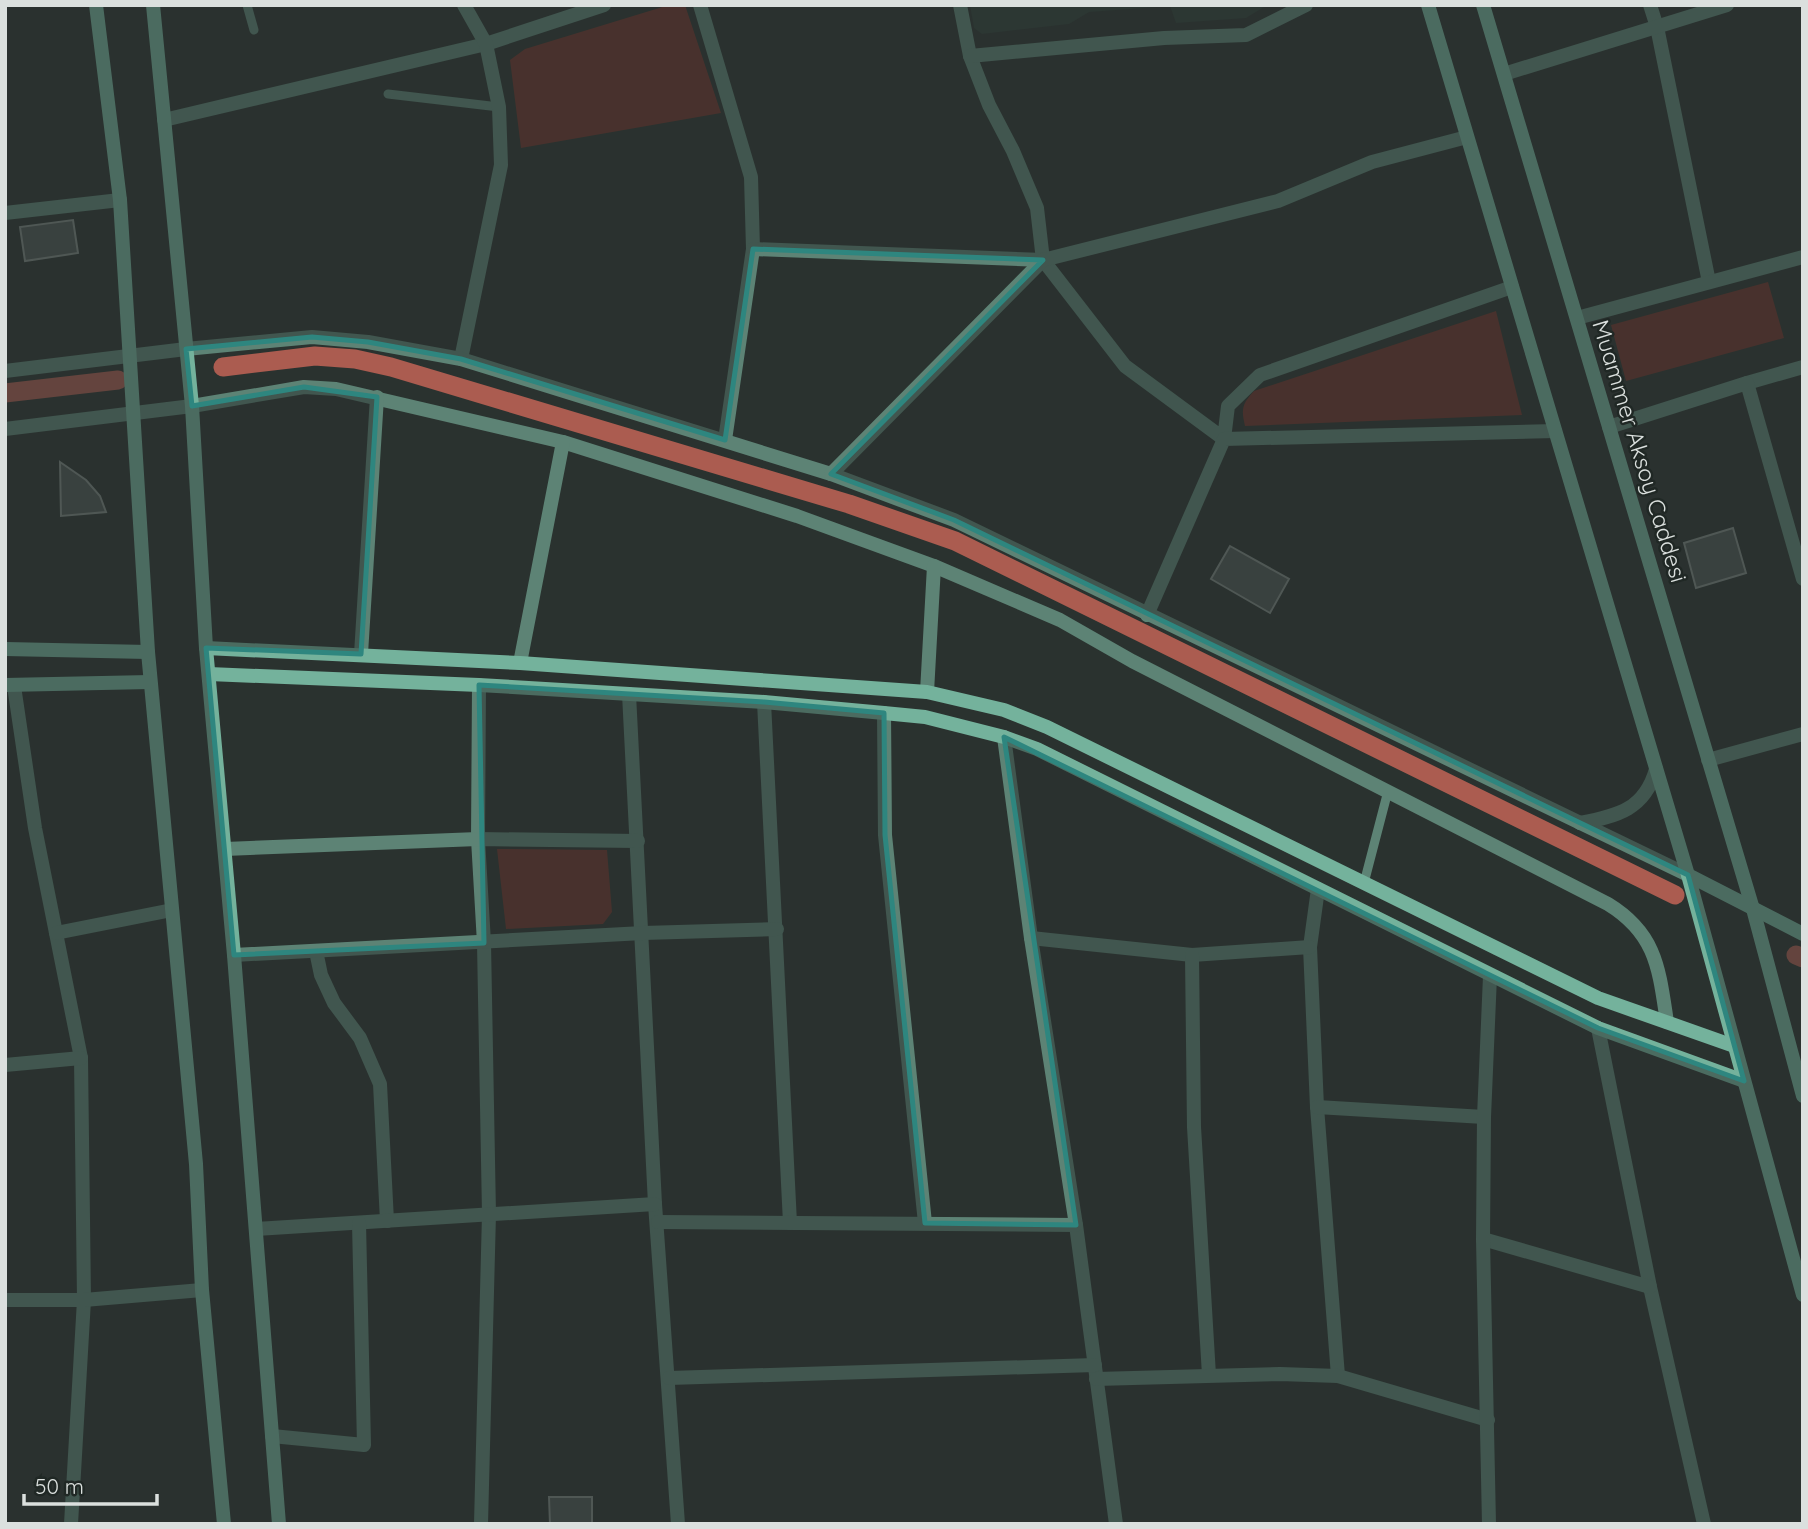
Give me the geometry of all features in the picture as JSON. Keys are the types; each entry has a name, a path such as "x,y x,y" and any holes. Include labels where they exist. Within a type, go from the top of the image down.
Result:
{"street":[{"path":"96,5 120,200 150,682 196,1164 202,1290 224,1524"},
{"path":"153,5 192,406 206,648 234,955 279,1524"},
{"path":"461,359 501,165 499,107 486,44 464,5"},
{"path":"164,120 486,44 604,5"},
{"path":"700,5 751,177 753,248 725,440"},
{"path":"960,5 970,56 989,105 1013,151 1037,208 1043,260 1125,366 1224,439 1555,430"},
{"path":"970,56 1164,38 1246,35 1288,10 1306,5"},
{"path":"1428,5 1688,875 1803,1295"},
{"name":"Muammer Aksoy Caddesi","path":"1483,5 1753,909 1803,1096"},
{"path":"1650,5 1657,27 1709,282"},
{"path":"1504,74 1727,5"},
{"path":"753,248 1043,260 1278,201 1372,162 1467,137"},
{"path":"5,213 120,200"},
{"path":"1577,318 1803,257"},
{"path":"831,474 1043,260"},
{"path":"1147,615 1224,439 1228,406 1260,375 1512,287"},
{"path":"5,372 186,349 312,337 368,342 461,359 725,440 831,474 954,520 1688,875 1803,934"},
{"path":"1609,427 1803,367"},
{"path":"1747,383 1803,579"},
{"path":"5,429 192,406 304,387 336,389 563,442 797,516 934,566 1060,620 1132,661 1621,912 1642,933 1655,956 1667,1022"},
{"path":"361,654 377,397"},
{"path":"520,663 563,442"},
{"path":"927,692 934,566"},
{"path":"206,648 520,663 927,692 1004,710 1047,727 1598,998 1734,1046"},
{"path":"5,649 148,652"},
{"path":"209,674 479,685 764,702 925,717 1004,737 1037,749 1598,1028 1744,1081"},
{"path":"71,1524 84,1300 81,1058 35,828 10,685 150,682"},
{"path":"479,685 478,839 484,943 489,1214 481,1524"},
{"path":"629,694 655,1204 670,1378 678,1524"},
{"path":"764,702 790,1223"},
{"path":"884,713 885,835 925,1223"},
{"path":"1708,760 1803,734"},
{"path":"1004,737 1031,938 1076,1225 1116,1524"},
{"path":"1580,823 1631,808 1651,786 1656,769"},
{"path":"225,849 478,839 638,841"},
{"path":"1318,890 1310,947 1317,1107 1338,1376"},
{"path":"56,933 172,910"},
{"path":"234,955 643,933 777,929"},
{"path":"1031,938 1192,955 1310,947"},
{"path":"316,951 321,975 330,994 360,1038 380,1084 387,1221"},
{"path":"1192,955 1194,1127 1209,1375"},
{"path":"1489,1524 1483,1239 1484,1117 1490,976"},
{"path":"1598,1028 1650,1287 1704,1524"},
{"path":"5,1065 81,1058"},
{"path":"1317,1107 1484,1117"},
{"path":"256,1229 655,1204"},
{"path":"272,1436 364,1445 359,1223"},
{"path":"658,1223 1076,1225"},
{"path":"1483,1239 1650,1287"},
{"path":"5,1300 84,1300 202,1290"},
{"path":"670,1378 1096,1372 1338,1376 1488,1420"}],"lane":[{"path":"247,5 254,30"},
{"path":"388,94 499,107"},
{"path":"1364,883 1388,791"}],"highlighted area":[{"path":"753,249 1043,260 831,474 954,520 1688,875 1744,1081 1598,1028 1004,737 1076,1225 925,1223 885,835 884,713 764,702 479,685 484,943 234,955 206,648 361,654 377,397 304,387 192,406 186,349 312,337 368,342 461,359 725,440"}],"shaded area":[{"path":"669,5 685,5 721,113 521,148 510,60 525,49"},
{"path":"970,5 1264,5 1264,7 1246,18 1176,23 1170,6 1089,12 1069,24 982,34 974,28"},
{"path":"1768,282 1784,338 1626,381 1611,325"},
{"path":"1496,311 1522,415 1245,426 1244,407 1254,391"},
{"path":"497,849 607,850 612,912 603,924 506,929"}],"building":[{"path":"73,220 78,253 25,261 20,227"},
{"path":"60,462 86,480 100,496 106,512 61,516"},
{"path":"1733,528 1746,573 1696,588 1684,543"},
{"path":"1230,546 1289,579 1270,613 1211,579"},
{"path":"549,1497 592,1497 592,1524 550,1524"}],"waterway":[{"path":"223,367 315,356 355,359 391,367 849,504 955,541 1675,895"},
{"path":"5,393 118,380"},
{"path":"1796,955 1803,958"}]}
